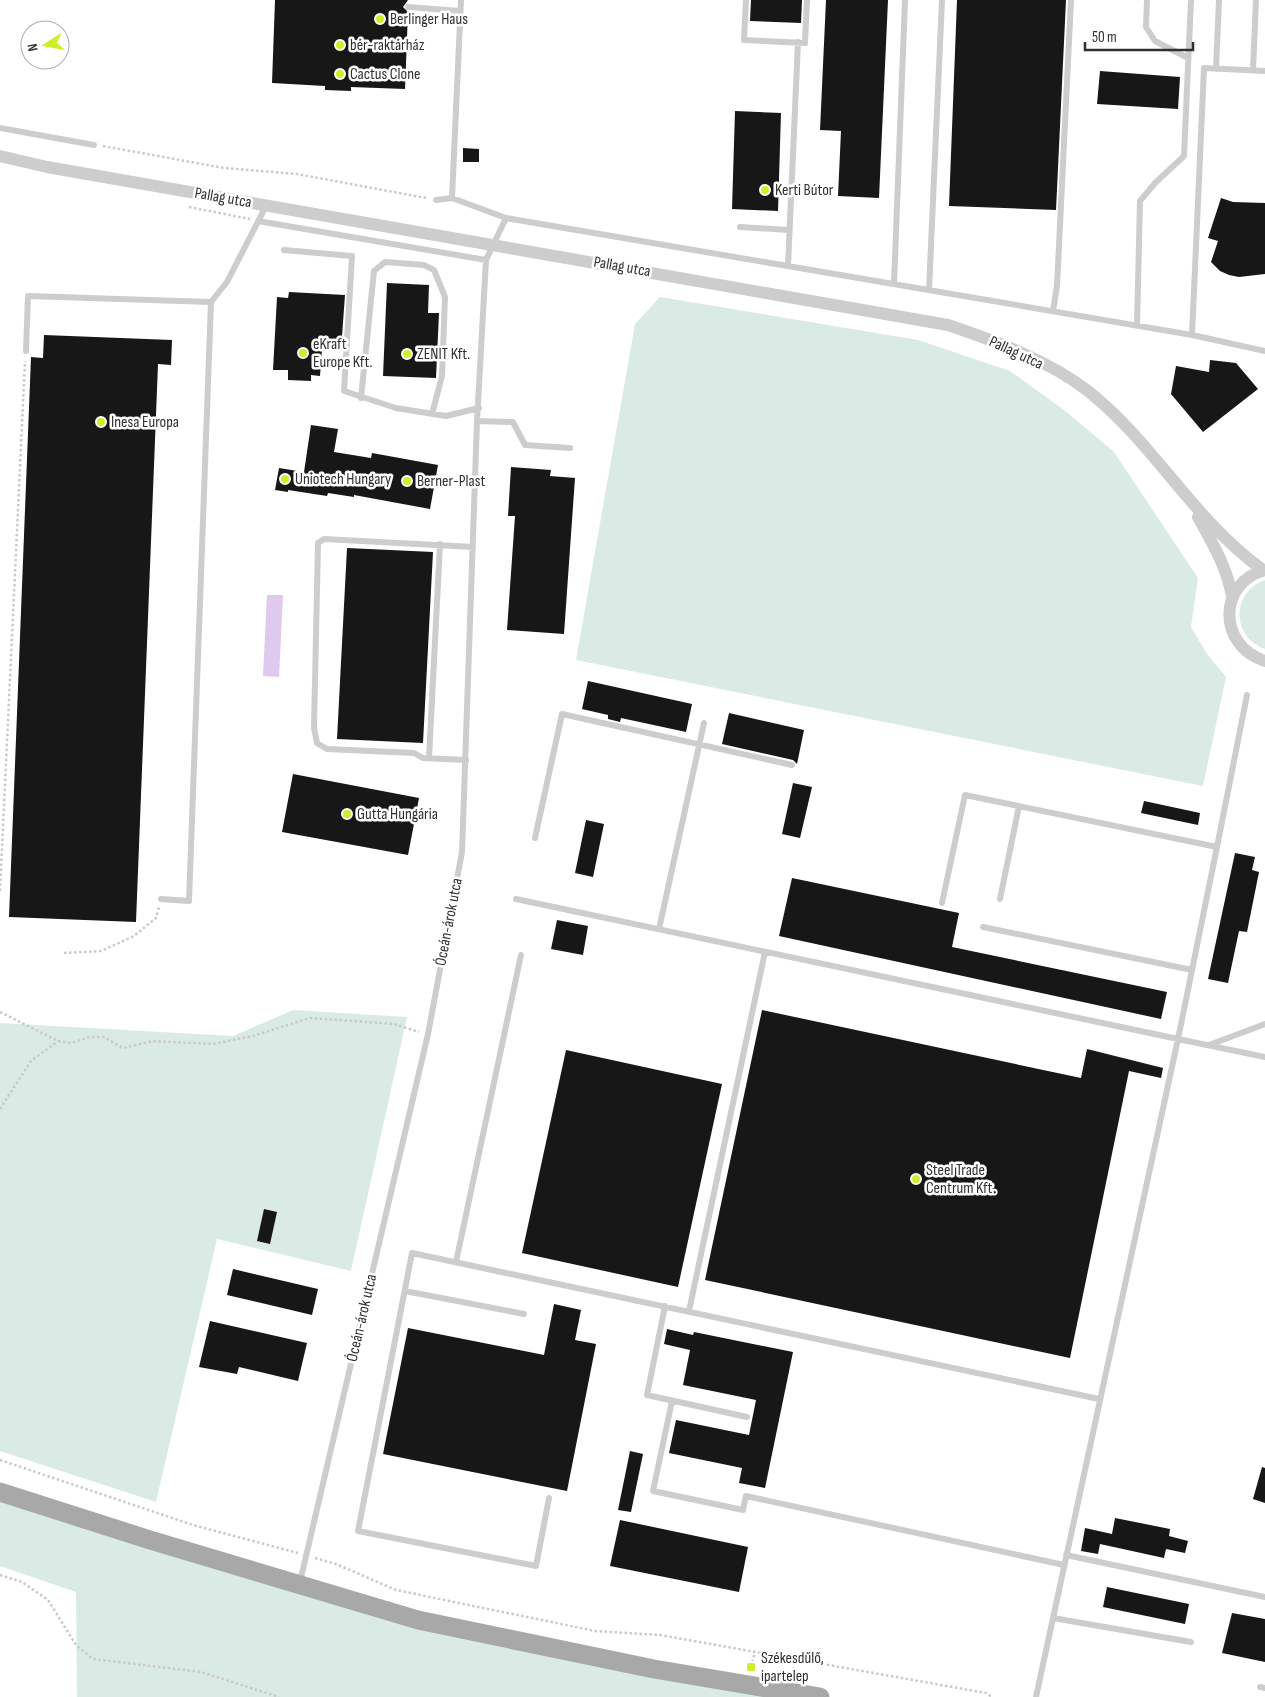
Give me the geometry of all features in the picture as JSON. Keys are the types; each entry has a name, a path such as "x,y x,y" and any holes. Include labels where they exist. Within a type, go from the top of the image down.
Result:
{"main road":[{"path":"0,1492 299,1586 418,1620 654,1669 820,1697"}],"street":[{"name":"Pallag utca","path":"0,156 47,167 948,325 996,342 1043,364 1088,391 1124,425 1186,498"},
{"path":"1186,498 1221,534 1264,570 1241,583 1232,597 1228,613 1231,628 1238,643 1249,654 1265,660"},
{"path":"1186,498 1220,555 1228,576 1232,597"}],"lane":[{"path":"452,198 460,0"},
{"path":"746,0 744,40 798,42 805,42 807,0"},
{"path":"894,284 905,0"},
{"path":"929,290 942,0"},
{"path":"1052,311 1058,286 1070,0"},
{"path":"1147,0 1146,27 1155,41 1188,58"},
{"path":"1137,326 1140,201 1155,183 1184,156 1191,0"},
{"path":"1216,69 1219,0"},
{"path":"1253,70 1256,0"},
{"path":"408,7 460,11"},
{"path":"788,266 798,42"},
{"path":"1192,335 1204,68 1265,71"},
{"path":"0,128 94,145"},
{"name":"Pallag utca","path":"436,200 452,198 506,218 1192,335 1265,350"},
{"path":"161,900 189,901 211,302 227,282 266,206"},
{"name":"Óceán-árok utca","path":"299,1586 308,1556 428,1034 462,852 477,421 486,260 506,218"},
{"path":"258,221 486,260"},
{"path":"740,227 789,230"},
{"path":"284,250 352,256 344,391 396,408 446,416 479,408"},
{"path":"361,398 374,271 385,262 424,264 434,270 445,297 442,376 432,414"},
{"path":"26,351 28,296 211,302"},
{"path":"477,421 513,422 525,445 570,448"},
{"path":"466,760 429,758 414,754 327,748 317,743 314,728 318,543 324,539 473,547"},
{"path":"429,758 440,544"},
{"path":"1036,1697 1178,1039 1248,695"},
{"path":"535,838 562,714 792,765"},
{"path":"659,929 704,723"},
{"path":"942,904 964,795 1217,847"},
{"path":"1000,899 1019,806"},
{"path":"516,899 1265,1057"},
{"path":"983,927 1192,970"},
{"path":"689,1311 764,952"},
{"path":"456,1262 521,955"},
{"path":"1208,1045 1265,1024"},
{"path":"549,1498 536,1566 358,1532 412,1252 1099,1399"},
{"path":"405,1291 524,1314"},
{"path":"665,1306 646,1395 747,1417"},
{"path":"672,1401 653,1491 743,1510 746,1496 1064,1564"},
{"path":"1066,1555 1265,1597"},
{"path":"1053,1618 1191,1642"}],"path":[{"path":"94,145 224,168 297,174 436,200"},
{"path":"0,891 26,351"},
{"path":"64,953 101,952 134,936 156,918 161,900"},
{"path":"0,1012 58,1041 70,1044 90,1037 104,1037 123,1048 152,1041 213,1044 253,1036 310,1018 394,1024 428,1034"},
{"path":"0,1109 31,1061 58,1041"},
{"path":"0,1460 194,1525 336,1564 396,1590 595,1631 660,1635 986,1693 992,1697"},
{"path":"0,1575 22,1582 48,1600 76,1645 93,1659 201,1672 279,1697"},
{"path":"751,1667 754,1652"},
{"path":"791,1674 797,1660"}],"shaded area":[{"path":"660,297 918,340 1010,371 1064,410 1114,452 1198,578 1191,627 1207,654 1226,677 1203,786 576,660 635,324"},
{"path":"1265,580 1265,649 1254,643 1246,635 1241,625 1240,614 1241,604 1246,594 1254,586"},
{"path":"267,595 283,595 279,677 263,676"},
{"path":"293,1010 407,1017 351,1271 217,1239 156,1502 0,1451 0,1023 233,1036"},
{"path":"0,1500 147,1547 774,1697 77,1697 76,1592 0,1566"}],"building":[{"name":"bér-raktárház","path":"275,0 408,0 403,7 408,12 405,89 351,87 351,91 325,90 325,86 272,83"},
{"path":"751,0 802,0 801,23 750,21"},
{"path":"826,0 888,0 879,198 838,196 841,131 820,130"},
{"path":"957,0 1066,0 1056,210 949,206"},
{"path":"1100,71 1180,77 1178,109 1097,104"},
{"path":"735,111 781,113 778,211 732,209"},
{"path":"463,148 479,149 479,162 463,162"},
{"path":"1221,198 1233,202 1265,203 1265,274 1239,277 1229,275 1220,271 1211,262 1218,241 1208,238"},
{"path":"387,283 429,285 428,313 439,313 436,378 383,376"},
{"path":"289,292 345,295 341,350 322,349 320,376 311,375 311,381 288,380 288,370 273,370 277,297 288,298"},
{"path":"44,335 172,340 171,365 158,364 136,922 9,917 31,357 43,358"},
{"path":"1210,360 1236,363 1258,389 1203,432 1171,394 1176,366 1209,372"},
{"path":"311,425 338,429 334,452 371,458 372,453 438,465 430,509 354,495 354,497 328,493 327,496 275,490 279,468 304,472"},
{"path":"511,467 551,470 550,476 575,478 564,634 507,630 515,516 508,516"},
{"path":"347,548 433,552 423,743 337,739"},
{"path":"588,681 692,704 686,732 621,718 620,722 608,719 608,715 582,709"},
{"path":"729,713 804,730 797,764 793,760 722,744"},
{"path":"293,774 419,798 408,855 282,832"},
{"path":"793,783 812,787 800,838 782,834"},
{"path":"1144,801 1200,813 1198,825 1141,813"},
{"path":"586,820 604,824 593,877 575,873"},
{"path":"1235,853 1255,857 1252,870 1259,872 1247,932 1239,931 1228,983 1208,979"},
{"path":"792,878 959,913 952,947 1167,992 1161,1019 779,936"},
{"path":"557,920 588,926 583,955 551,949"},
{"name":"Steel Trade Centrum Kft.","path":"762,1010 1081,1078 1087,1049 1163,1068 1161,1078 1129,1071 1070,1358 705,1280"},
{"path":"566,1050 722,1084 678,1287 522,1253"},
{"path":"264,1209 277,1212 270,1244 257,1241"},
{"path":"233,1269 318,1289 312,1315 227,1295"},
{"path":"554,1304 581,1310 575,1340 596,1344 567,1491 383,1454 408,1328 544,1355"},
{"path":"210,1321 307,1343 298,1381 239,1367 237,1374 199,1367"},
{"path":"667,1329 693,1335 694,1332 793,1352 765,1488 739,1483 742,1468 669,1453 676,1420 749,1435 756,1400 683,1385 690,1350 664,1344"},
{"path":"630,1451 643,1454 631,1512 618,1510"},
{"path":"1262,1467 1265,1468 1265,1503 1253,1499"},
{"path":"1115,1518 1170,1529 1169,1536 1188,1541 1185,1553 1166,1549 1164,1558 1100,1544 1098,1554 1081,1551 1085,1528 1112,1534"},
{"path":"620,1520 748,1547 739,1592 610,1566"},
{"path":"1107,1587 1189,1604 1185,1624 1103,1607"},
{"path":"1232,1613 1265,1619 1265,1662 1222,1653"}],"place":[{"name":"Berlinger Haus","path":"380,19"},
{"name":"bér-raktárház","path":"340,45"},
{"name":"Cactus Clone","path":"340,74"},
{"name":"Kerti Bútor","path":"765,190"},
{"name":"eKraft Europe Kft.","path":"303,353"},
{"name":"ZENIT Kft.","path":"407,354"},
{"name":"Inesa Europa","path":"101,422"},
{"name":"Uniotech Hungary","path":"285,479"},
{"name":"Berner-Plast","path":"407,481"},
{"name":"Gutta Hungária","path":"347,814"},
{"name":"Steel Trade Centrum Kft.","path":"916,1179"},
{"name":"Székesdűlő, ipartelep","path":"751,1667"}]}
